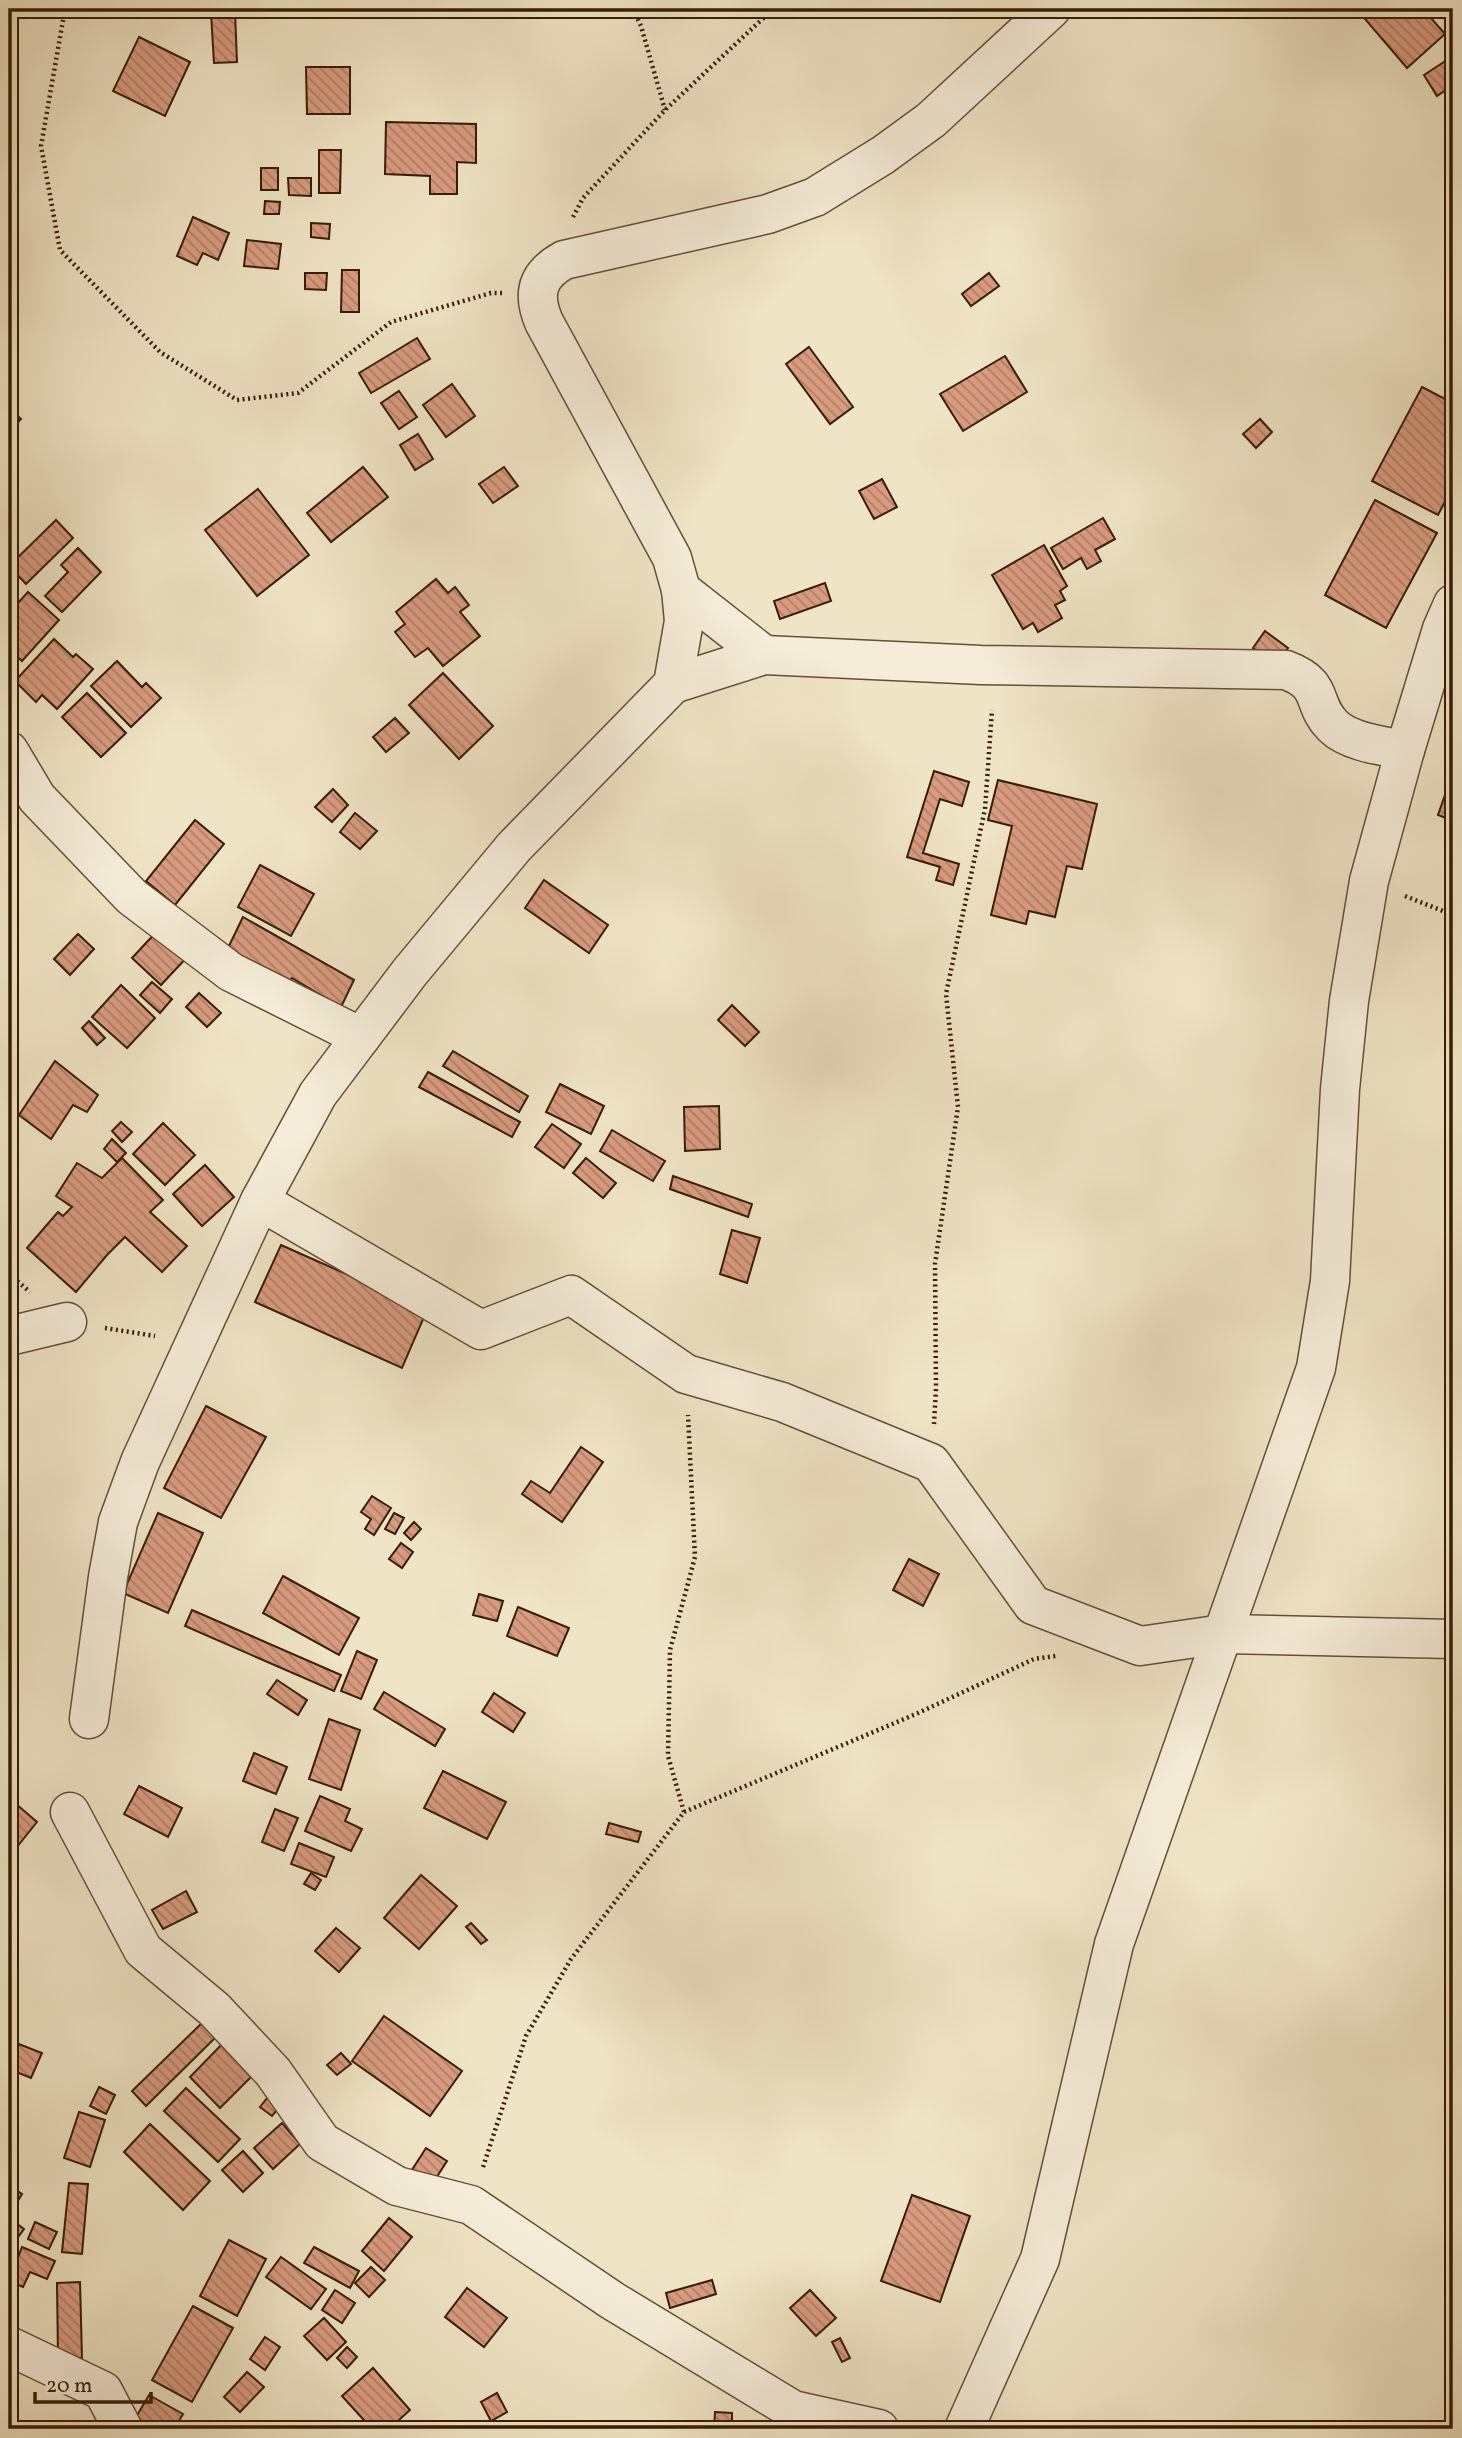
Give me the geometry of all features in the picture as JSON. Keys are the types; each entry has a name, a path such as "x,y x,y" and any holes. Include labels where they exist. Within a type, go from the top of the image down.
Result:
{"street":[{"path":"673,684 684,621 681,590 672,558 544,322 539,309 538,293 543,277 553,266 564,260 768,214 815,197 883,156 931,120 1051,9"},
{"path":"681,590 764,655"},
{"path":"964,2429 1040,2259 1114,1944 1316,1368 1330,1281 1340,1089 1349,1002 1370,881 1405,750 1442,629 1453,604"},
{"path":"89,1719 118,1522 140,1462 260,1201 318,1094 410,972 514,847 673,684 764,655 981,665 1286,670 1301,676 1313,687 1321,708 1334,727 1362,741 1405,750"},
{"path":"9,751 37,799 132,897 231,972 361,1037"},
{"path":"260,1201 481,1330 571,1295 686,1374 782,1402 931,1464 1033,1605 1140,1646 1223,1634 1453,1639"},
{"path":"9,1336 67,1322"},
{"path":"70,1812 143,1950 214,2009 274,2072 322,2142 397,2186 471,2204 612,2301 793,2410 879,2429"},
{"path":"9,2346 103,2391 123,2429"}],"path":[{"path":"65,9 41,146 60,250 160,352 237,400 298,393 391,322 491,293 538,293"},
{"path":"633,9 641,26 665,110"},
{"path":"572,220 583,198 665,110 774,9"},
{"path":"931,1464 936,1389 935,1264 958,1107 946,994 985,808 992,710"},
{"path":"1370,881 1453,915"},
{"path":"684,1812 668,1756 670,1650 695,1557 686,1374"},
{"path":"471,2204 526,2036 571,1959 684,1812 916,1714 1034,1659 1061,1656"}],"building":[{"path":"1363,9 1423,9 1445,34 1407,68 1359,12"},
{"path":"235,12 237,62 214,63 211,13"},
{"path":"139,37 190,62 165,116 113,91"},
{"path":"1453,56 1453,85 1437,96 1424,75"},
{"path":"306,67 350,67 350,114 307,114"},
{"path":"386,122 476,124 476,163 457,162 457,194 430,194 430,176 385,174"},
{"path":"319,150 341,150 340,193 319,193"},
{"path":"261,168 278,168 278,190 261,190"},
{"path":"288,178 311,178 311,196 289,195"},
{"path":"265,201 280,202 279,214 264,214"},
{"path":"193,217 229,233 218,260 203,253 197,265 177,256"},
{"path":"311,223 330,224 329,239 311,237"},
{"path":"247,240 281,244 278,269 244,266"},
{"path":"342,270 359,270 359,312 341,312"},
{"path":"305,273 327,273 326,290 305,289"},
{"path":"989,273 999,286 971,306 962,294"},
{"path":"417,338 430,359 371,393 359,373"},
{"path":"809,347 853,407 830,424 786,364"},
{"path":"1005,356 1027,392 963,431 940,394"},
{"path":"452,384 475,416 446,437 423,405"},
{"path":"1422,387 1453,403 1453,486 1438,515 1372,481"},
{"path":"399,391 417,417 399,429 381,403"},
{"path":"9,408 21,419 9,432"},
{"path":"1260,419 1272,432 1256,448 1243,434"},
{"path":"418,434 433,459 415,470 400,445"},
{"path":"363,467 388,497 331,542 307,513"},
{"path":"504,467 518,486 493,503 479,484"},
{"path":"882,479 897,507 874,519 859,491"},
{"path":"258,489 309,555 257,596 205,530"},
{"path":"1375,500 1437,533 1386,628 1325,595"},
{"path":"1103,518 1115,539 1095,550 1101,561 1087,569 1081,558 1063,569 1051,548"},
{"path":"56,520 73,538 26,584 9,566"},
{"path":"1044,545 1067,586 1060,591 1065,600 1055,605 1062,618 1038,632 1033,623 1023,629 992,575"},
{"path":"78,548 101,572 62,612 45,596 68,572 61,565"},
{"path":"436,579 448,593 455,587 469,605 460,612 480,636 443,666 428,648 415,657 395,632 405,624 396,612"},
{"path":"825,583 831,601 780,619 774,601"},
{"path":"28,592 59,620 22,661 9,649 9,613"},
{"path":"1265,631 1288,648 1276,665 1253,648"},
{"path":"54,639 73,657 76,654 93,669 57,709 42,695 36,702 15,681"},
{"path":"117,661 142,687 146,683 161,698 131,727 91,686"},
{"path":"443,673 493,726 459,759 409,705"},
{"path":"87,693 126,733 101,757 62,717"},
{"path":"395,718 409,733 386,752 373,737"},
{"path":"934,771 969,782 962,806 940,799 923,853 959,864 953,885 936,880 940,867 907,857"},
{"path":"1453,772 1453,821 1438,815"},
{"path":"998,780 1097,804 1082,869 1067,866 1055,917 1029,911 1026,924 991,915 1012,826 988,820"},
{"path":"333,789 348,805 332,822 315,807"},
{"path":"355,813 377,831 360,849 340,832"},
{"path":"195,820 224,844 175,905 146,881"},
{"path":"260,865 314,894 291,936 238,907"},
{"path":"544,880 608,925 589,953 525,908"},
{"path":"243,917 354,980 341,1007 292,978 286,987 226,952"},
{"path":"160,928 189,955 161,985 132,958"},
{"path":"78,934 94,949 70,975 54,959"},
{"path":"152,982 172,999 160,1013 140,995"},
{"path":"121,985 155,1018 127,1048 92,1017"},
{"path":"199,993 221,1013 207,1027 186,1007"},
{"path":"732,1005 759,1032 745,1046 718,1020"},
{"path":"89,1021 105,1038 97,1045 82,1028"},
{"path":"453,1051 528,1096 519,1112 443,1066"},
{"path":"55,1061 98,1095 87,1112 73,1105 51,1139 19,1115"},
{"path":"428,1072 520,1122 512,1137 419,1087"},
{"path":"560,1084 604,1106 591,1134 546,1112"},
{"path":"719,1106 720,1149 685,1151 684,1107"},
{"path":"121,1122 132,1132 122,1142 112,1131"},
{"path":"163,1123 195,1155 165,1185 133,1154"},
{"path":"552,1124 581,1144 564,1168 535,1147"},
{"path":"612,1130 665,1161 653,1181 600,1151"},
{"path":"112,1139 126,1153 117,1162 104,1149"},
{"path":"122,1158 163,1200 150,1212 187,1246 162,1272 125,1237 76,1292 27,1248 58,1212 63,1216 72,1207 56,1196 77,1163 102,1178"},
{"path":"586,1158 616,1183 603,1198 573,1173"},
{"path":"205,1165 234,1197 202,1226 173,1194"},
{"path":"673,1176 752,1204 748,1217 670,1189"},
{"path":"732,1230 760,1238 747,1283 720,1274"},
{"path":"281,1245 427,1310 402,1368 255,1302"},
{"path":"206,1406 266,1437 221,1518 164,1488"},
{"path":"581,1447 603,1462 562,1522 522,1494 531,1481 550,1493"},
{"path":"372,1496 391,1508 374,1535 365,1529 371,1519 361,1512"},
{"path":"158,1513 203,1533 168,1613 123,1593"},
{"path":"394,1513 404,1518 395,1534 385,1529"},
{"path":"414,1522 421,1529 411,1540 404,1533"},
{"path":"401,1543 413,1552 402,1568 389,1559"},
{"path":"909,1559 939,1574 923,1606 893,1590"},
{"path":"283,1576 359,1618 339,1655 263,1613"},
{"path":"479,1594 503,1601 497,1621 473,1615"},
{"path":"518,1607 569,1628 557,1656 507,1636"},
{"path":"192,1610 341,1675 334,1691 185,1626"},
{"path":"357,1651 377,1660 361,1699 341,1691"},
{"path":"277,1680 307,1700 298,1715 267,1694"},
{"path":"384,1692 445,1729 435,1746 374,1709"},
{"path":"494,1693 525,1713 513,1732 482,1712"},
{"path":"329,1719 360,1730 341,1790 309,1779"},
{"path":"254,1753 287,1767 276,1794 243,1781"},
{"path":"443,1771 506,1802 487,1839 424,1808"},
{"path":"139,1786 182,1808 168,1837 124,1814"},
{"path":"320,1796 350,1809 345,1821 362,1829 351,1851 305,1831"},
{"path":"9,1798 37,1822 9,1857"},
{"path":"275,1809 298,1818 284,1851 262,1842"},
{"path":"609,1823 641,1832 638,1842 606,1834"},
{"path":"299,1843 334,1857 326,1877 291,1864"},
{"path":"311,1873 321,1880 315,1890 304,1884"},
{"path":"421,1875 457,1906 419,1949 384,1918"},
{"path":"186,1891 197,1912 163,1929 152,1910"},
{"path":"471,1923 487,1940 481,1944 466,1927"},
{"path":"336,1928 360,1948 339,1972 315,1951"},
{"path":"384,2016 462,2071 430,2116 352,2061"},
{"path":"205,2020 219,2034 146,2106 132,2091"},
{"path":"228,2038 259,2069 220,2108 190,2077"},
{"path":"11,2041 42,2053 31,2078 9,2069"},
{"path":"341,2053 351,2064 337,2075 327,2065"},
{"path":"99,2087 115,2095 106,2114 90,2106"},
{"path":"186,2088 240,2139 218,2162 164,2111"},
{"path":"271,2093 283,2103 272,2116 260,2107"},
{"path":"79,2112 105,2120 90,2167 64,2158"},
{"path":"282,2123 300,2144 273,2169 254,2148"},
{"path":"150,2124 210,2181 183,2210 124,2152"},
{"path":"426,2148 447,2161 431,2186 410,2173"},
{"path":"243,2151 263,2173 243,2192 222,2170"},
{"path":"69,2183 88,2184 82,2254 62,2252"},
{"path":"9,2185 22,2194 13,2209 9,2206"},
{"path":"912,2195 970,2216 940,2302 881,2281"},
{"path":"9,2218 24,2229 13,2244 9,2241"},
{"path":"389,2218 412,2237 384,2271 362,2251"},
{"path":"35,2222 57,2232 49,2249 28,2239"},
{"path":"229,2240 266,2259 237,2316 200,2296"},
{"path":"22,2247 55,2261 47,2279 30,2272 23,2287 9,2281"},
{"path":"314,2247 359,2271 350,2288 304,2263"},
{"path":"281,2257 326,2289 311,2309 266,2277"},
{"path":"371,2267 385,2280 369,2297 355,2283"},
{"path":"712,2280 716,2294 670,2308 666,2293"},
{"path":"80,2282 82,2358 58,2358 57,2283"},
{"path":"467,2288 507,2318 484,2347 445,2317"},
{"path":"335,2290 355,2303 342,2323 322,2310"},
{"path":"810,2290 836,2318 816,2336 790,2308"},
{"path":"193,2306 233,2328 192,2402 152,2380"},
{"path":"324,2318 346,2342 327,2360 304,2336"},
{"path":"265,2337 280,2347 265,2370 250,2359"},
{"path":"840,2338 850,2358 842,2362 832,2342"},
{"path":"347,2347 357,2357 347,2368 337,2358"},
{"path":"373,2368 410,2410 389,2429 372,2429 342,2396"},
{"path":"247,2372 264,2387 240,2412 224,2397"},
{"path":"497,2393 507,2412 491,2421 481,2402"},
{"path":"149,2395 183,2414 174,2429 152,2429 135,2419"},
{"path":"715,2412 732,2413 732,2429 714,2429"}]}
